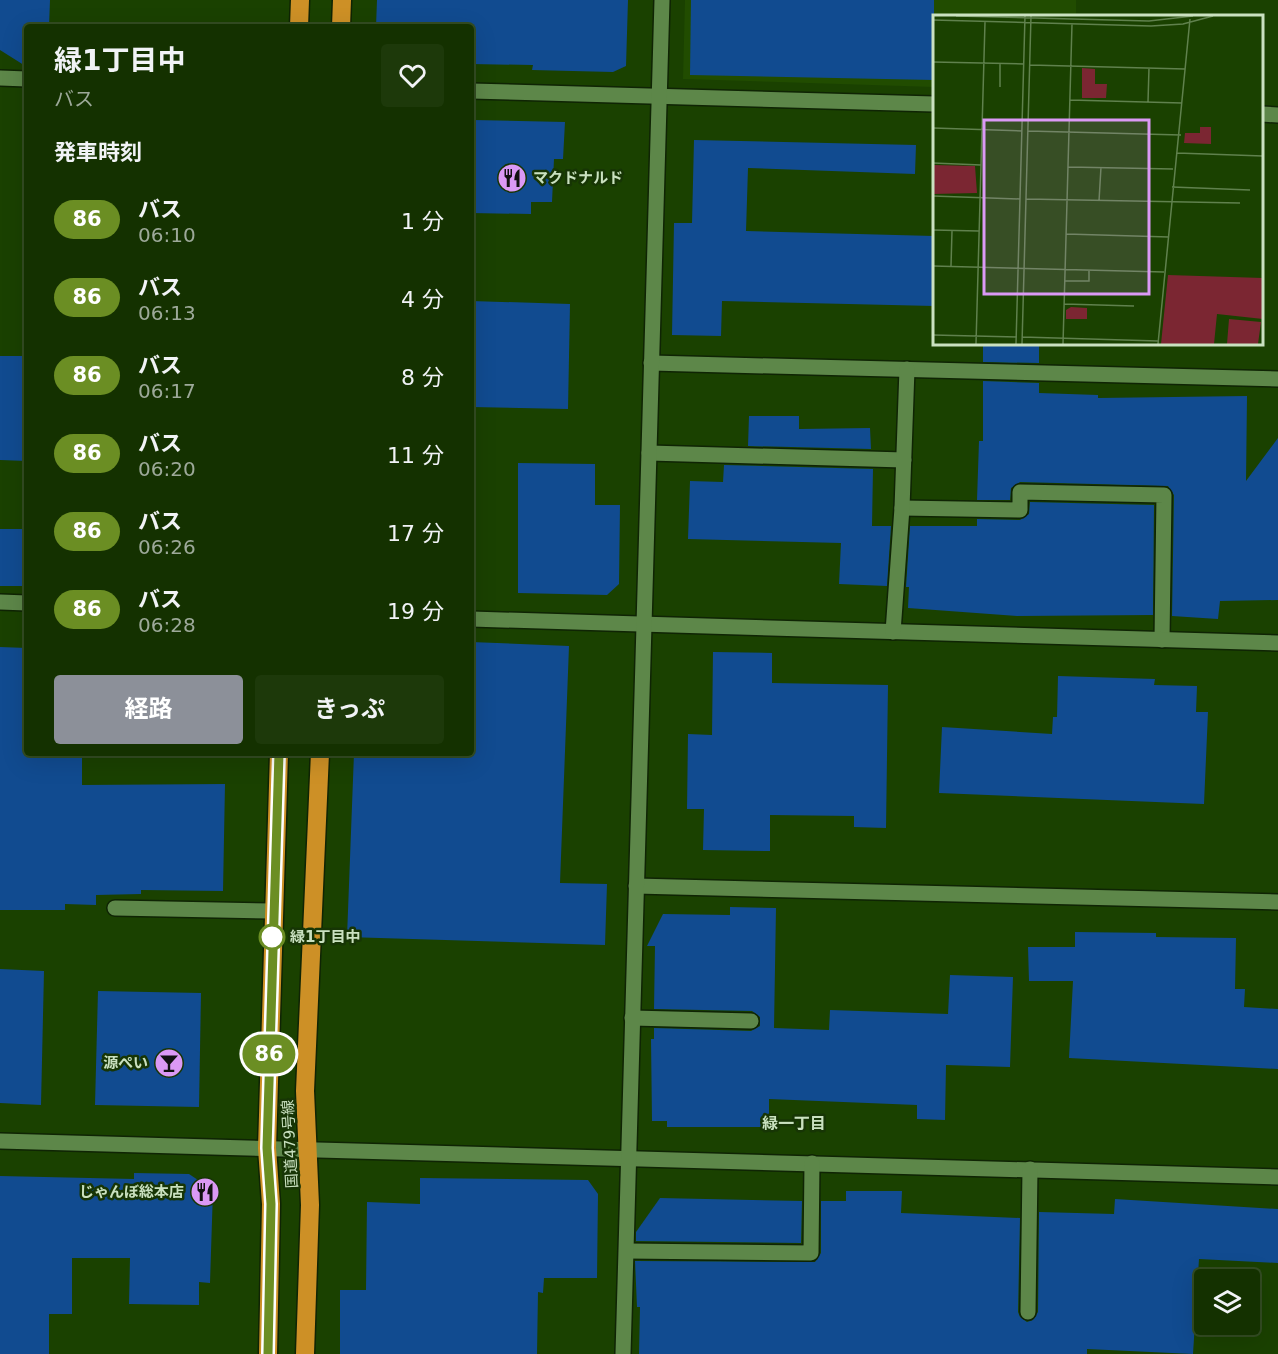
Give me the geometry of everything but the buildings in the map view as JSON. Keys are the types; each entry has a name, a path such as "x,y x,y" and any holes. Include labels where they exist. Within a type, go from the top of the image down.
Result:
{"highway":[{"path":"299,24 300,0"},
{"path":"341,24 342,0"},
{"name":"国道479号線","path":"268,1354 271,1204 267,1148 272,911 279,756"},
{"name":"国道479号線","path":"305,1354 309,1149 305,1091 320,756"}],"street":[{"path":"623,1354 662,0"},
{"path":"0,78 24,79"},
{"path":"474,91 933,104"},
{"path":"1263,114 1278,115"},
{"path":"651,363 1278,379"},
{"path":"892,632 902,508 907,369"},
{"path":"649,453 904,460"},
{"path":"902,508 1020,510 1020,492 1164,495 1162,640"},
{"path":"0,602 24,603"},
{"path":"474,619 1278,643"},
{"path":"636,886 1278,902"},
{"path":"115,908 272,911"},
{"path":"632,1018 751,1021"},
{"path":"0,1141 1278,1177"},
{"path":"627,1251 811,1253 812,1163"},
{"path":"1028,1312 1030,1169"}],"shaded area":[{"path":"685,0 1076,0 1076,15 933,15 933,87 683,79"}],"bus line":[{"name":"86","path":"268,1354 271,1204 267,1148 272,911 279,756"}],"place":[{"name":"マクドナルド","path":"512,178"},
{"name":"緑1丁目中","path":"272,937"},
{"name":"源ぺい","path":"169,1063"},
{"name":"じゃんぼ総本店","path":"205,1192"}],"district":[{"name":"緑一丁目","path":"794,1123"}]}
